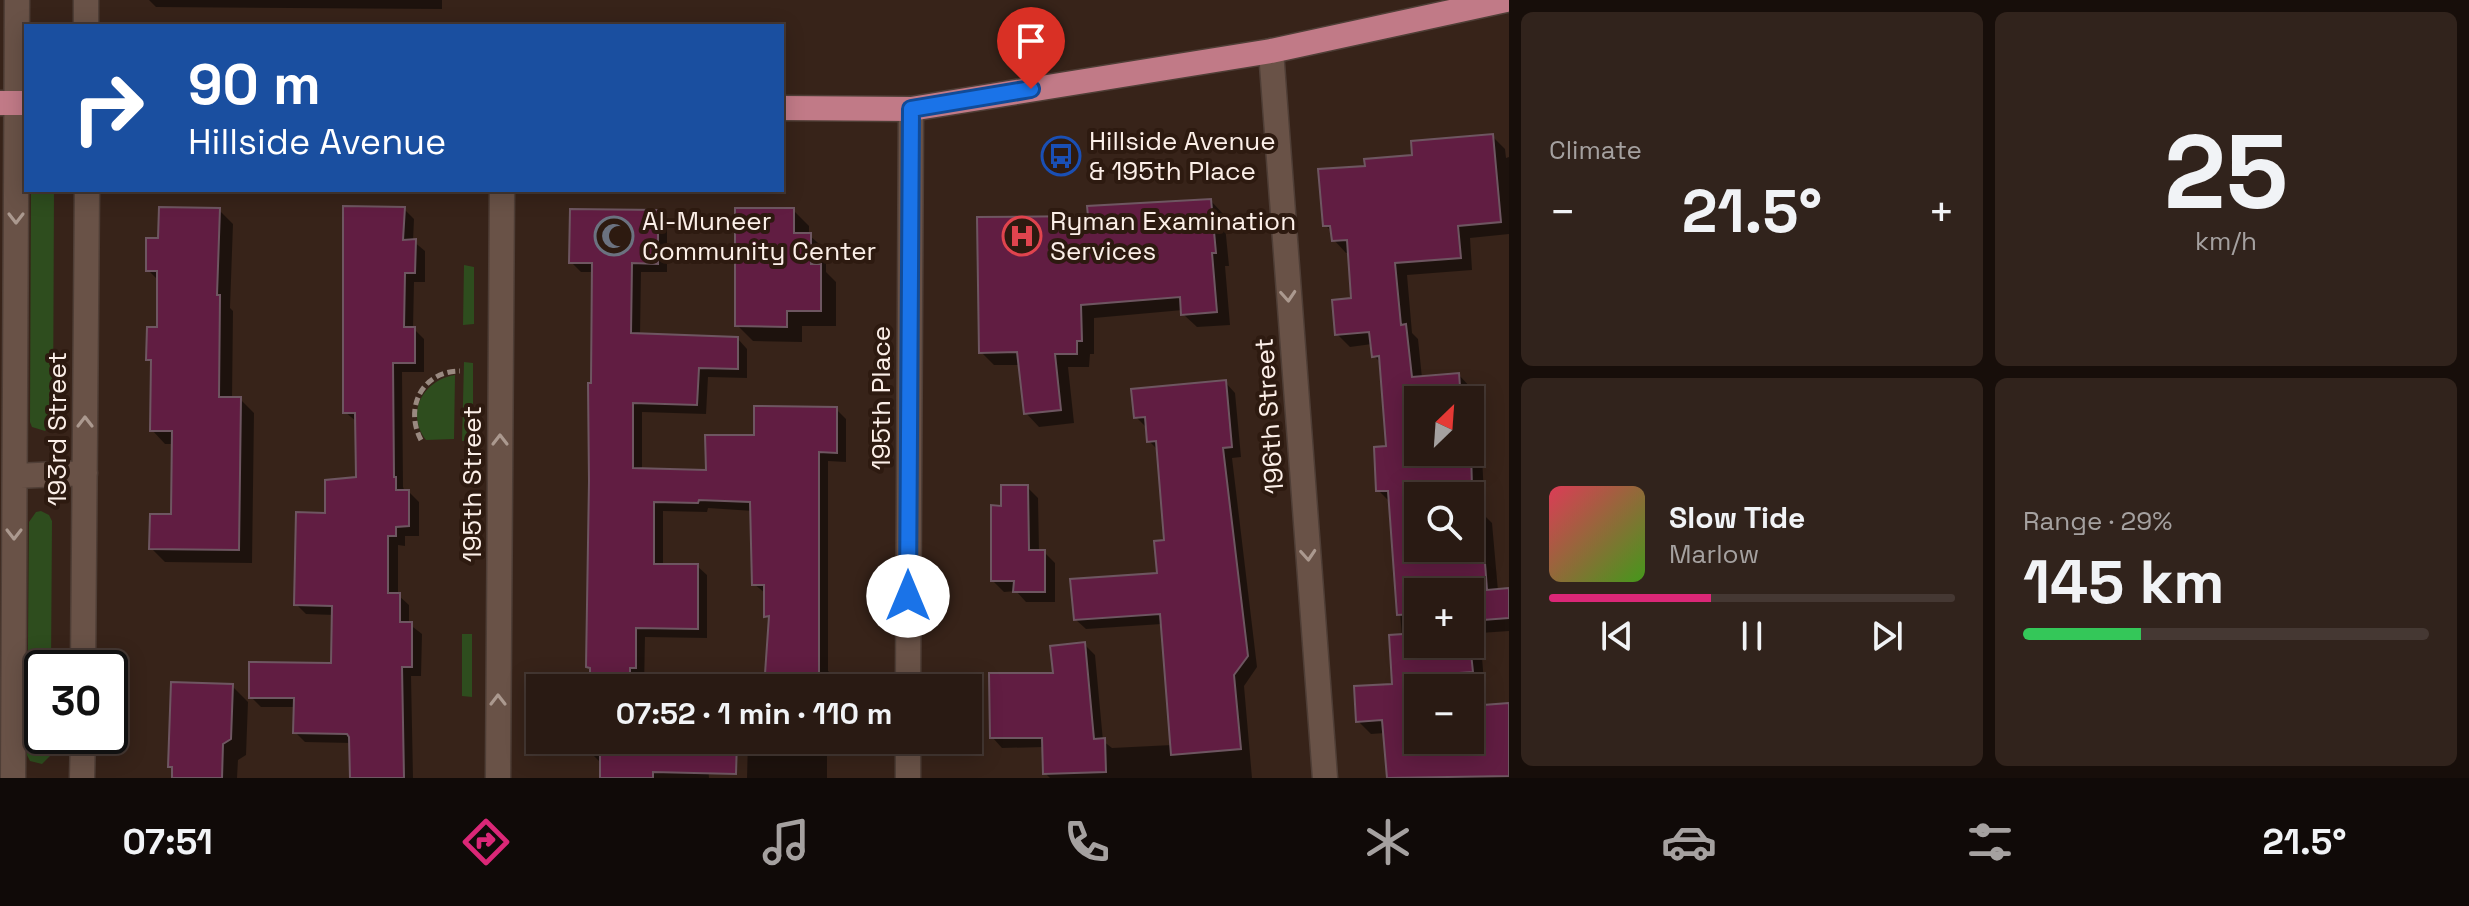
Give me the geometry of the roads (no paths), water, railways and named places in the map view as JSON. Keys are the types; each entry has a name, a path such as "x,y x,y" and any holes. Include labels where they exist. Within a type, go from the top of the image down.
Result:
{"main road":[{"path":"784,108 911,109 1271,51 1506,0"}],"street":[{"name":"193rd Street","path":"13,778 17,0"},
{"path":"86,0 86,24"},
{"name":"196th Street","path":"1271,51 1325,778"},
{"name":"195th Place","path":"908,674 911,109"},
{"name":"193rd Street","path":"83,650 87,192"},
{"name":"195th Street","path":"498,778 502,192"},
{"path":"15,476 85,473"},
{"path":"82,778 83,754"},
{"path":"908,754 908,778"}],"place":[{"name":"Hillside Avenue & 195th Place","path":"1061,156"},
{"name":"Al-Muneer Community Center","path":"614,236"},
{"name":"Ryman Examination Services","path":"1022,236"}]}
